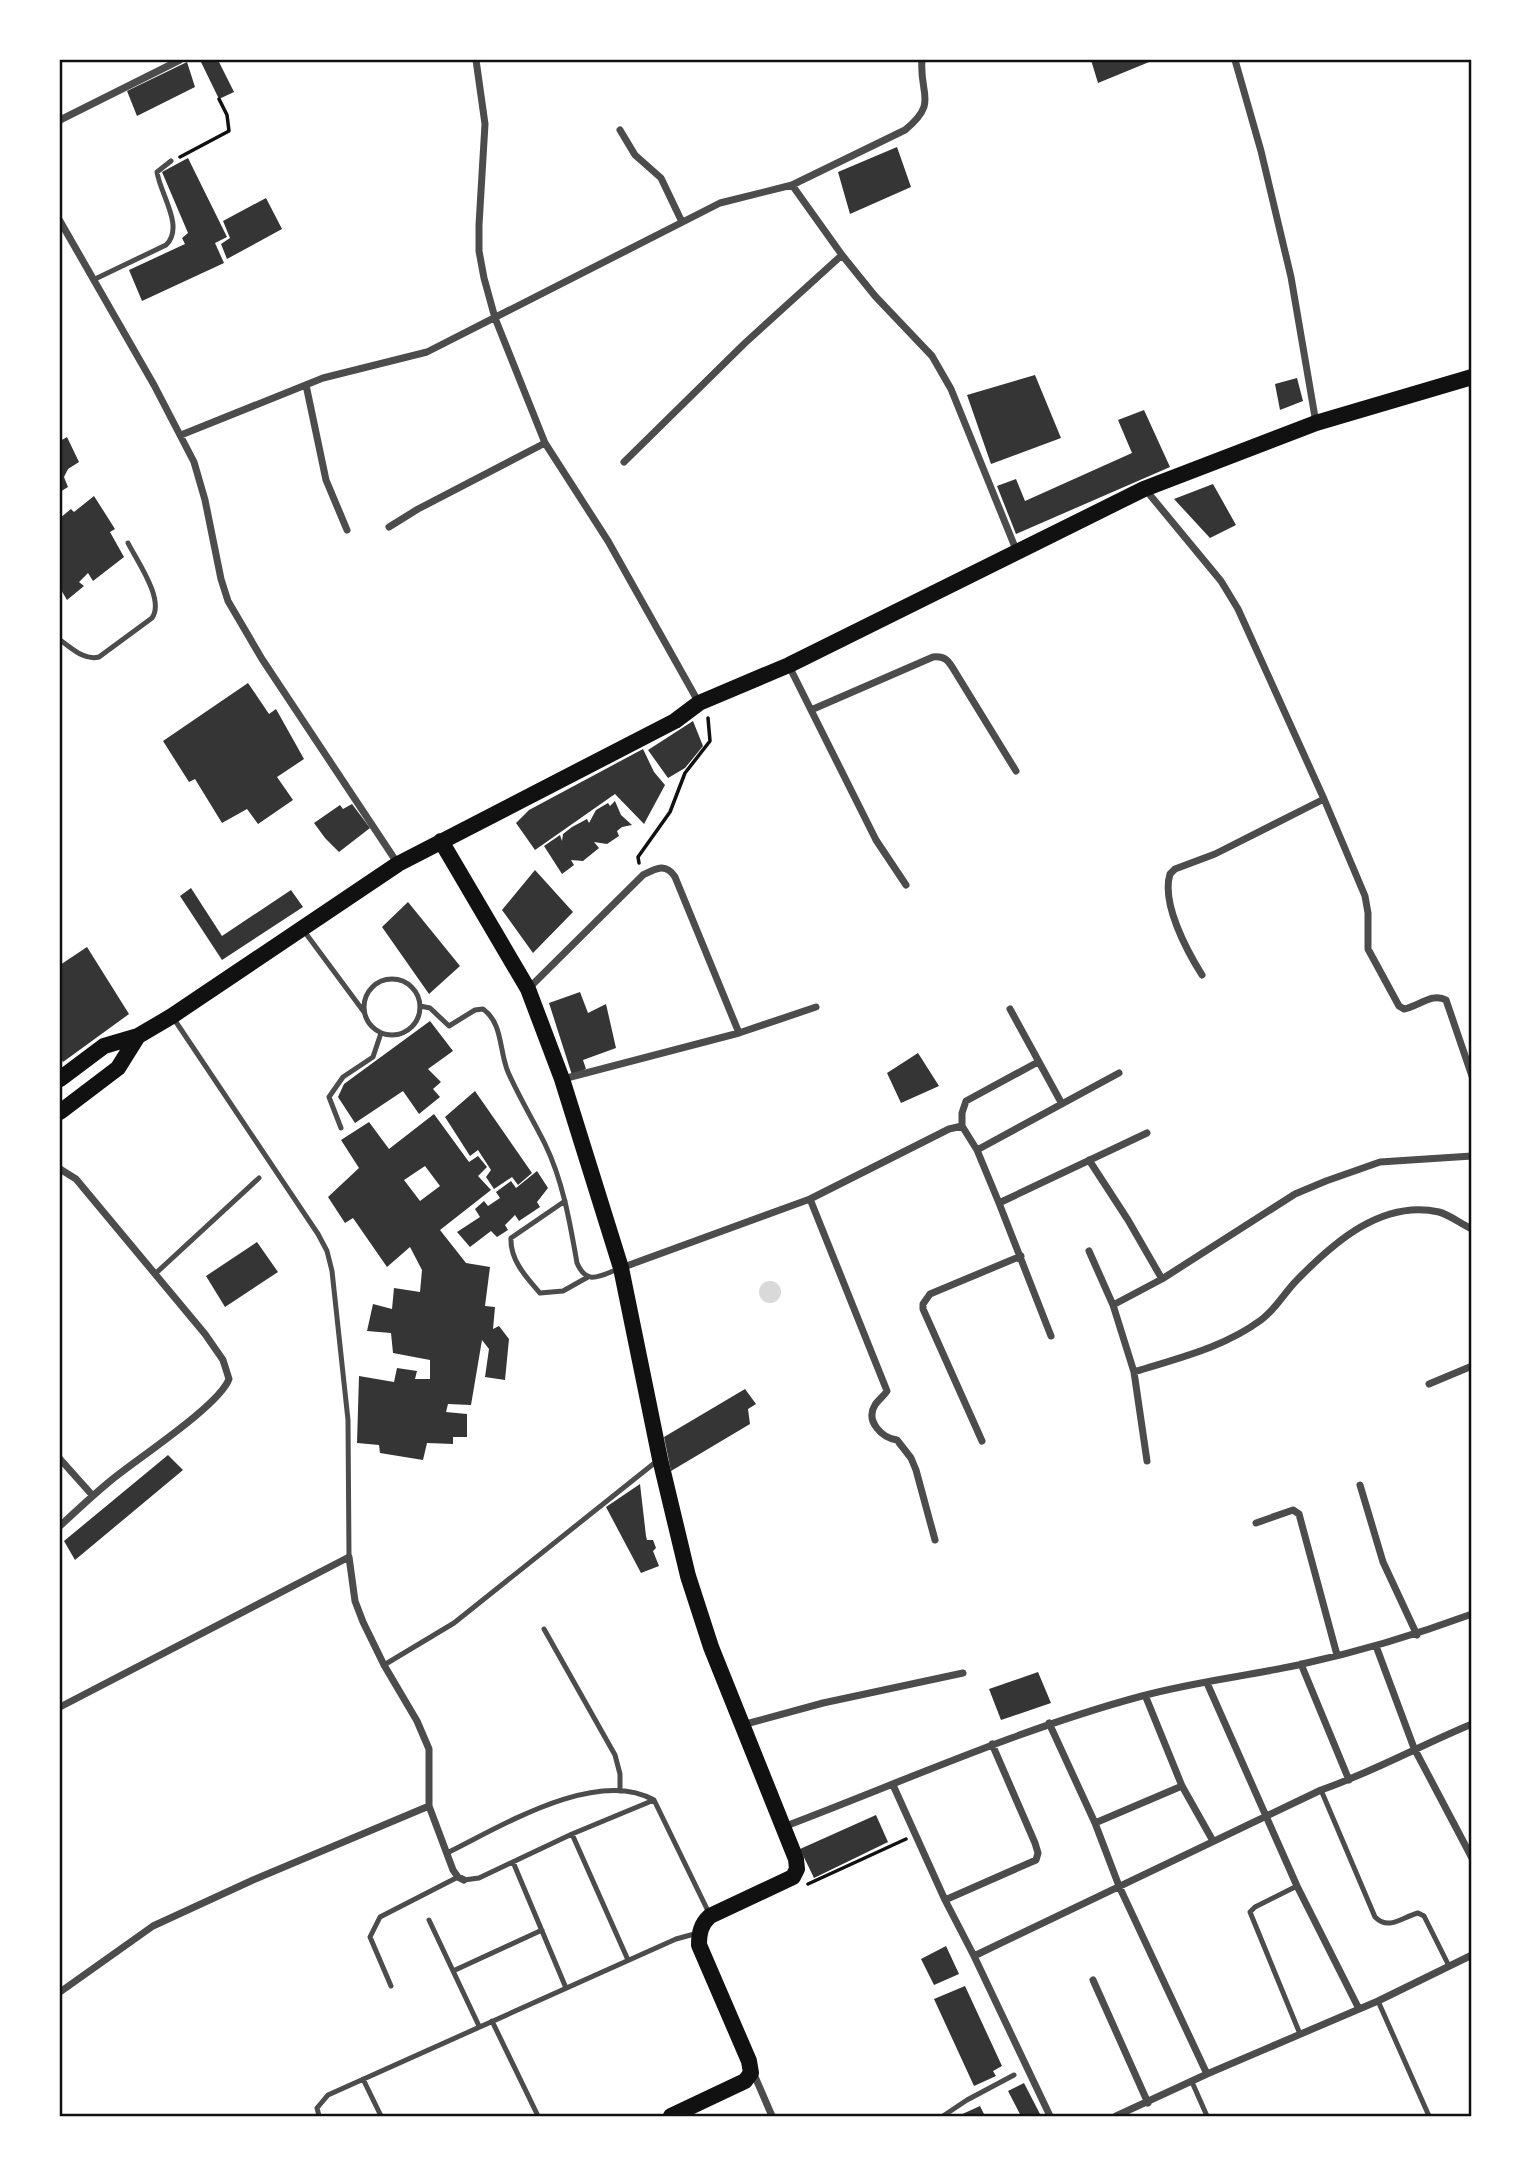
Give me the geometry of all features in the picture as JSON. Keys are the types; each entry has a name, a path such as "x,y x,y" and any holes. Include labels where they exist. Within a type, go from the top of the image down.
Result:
{"main road":[{"path":"60,1079 104,1046 138,1036 172,1016 398,864 675,721 699,703 789,665 1144,489 1317,423 1472,377"},
{"path":"441,841 528,989 562,1079 621,1268 660,1459 688,1576 711,1647 797,1864 793,1877 710,1916 699,1933 699,1945 751,2068 750,2076 745,2081 671,2116"},
{"path":"60,1112 118,1068 138,1036"}],"street":[{"path":"60,120 180,60"},
{"path":"476,60 485,124 478,225 479,251 495,317 545,443 608,541 699,703"},
{"path":"181,435 306,385 360,367 427,352 720,203 792,185 905,130 918,119 925,106 922,60"},
{"path":"1235,60 1261,151 1291,277 1317,423"},
{"path":"620,130 635,155 661,178 682,222"},
{"path":"792,185 842,255 932,356 951,389 1017,552"},
{"path":"60,221 194,462 228,601 262,659 398,864"},
{"path":"624,462 746,342 842,255"},
{"path":"306,385 326,481 346,530"},
{"path":"388,527 545,443"},
{"path":"1144,489 1221,581 1238,609 1365,896 1368,949 1399,1006 1404,1009 1440,997 1446,1000 1472,1076"},
{"path":"811,710 933,657 942,656 947,659 1016,771"},
{"path":"789,665 876,840 906,886"},
{"path":"1202,975 1181,937 1168,891 1170,874 1175,869 1215,854 1324,799"},
{"path":"528,989 643,874 663,867 670,869 675,877 738,1033"},
{"path":"562,1079 738,1033 816,1007"},
{"path":"1010,1009 1062,1104"},
{"path":"1038,1062 966,1101 961,1113 962,1126 976,1150 999,1203 1051,1336"},
{"path":"976,1150 1119,1073"},
{"path":"621,1268 810,1199 949,1129 962,1126"},
{"path":"999,1203 1147,1133"},
{"path":"1112,1305 1162,1279 1295,1194 1326,1181 1380,1162 1472,1156"},
{"path":"1089,1160 1162,1279"},
{"path":"60,1169 76,1179 205,1334 223,1360 229,1379 221,1393 203,1409 93,1496 60,1526"},
{"path":"810,1199 887,1391 875,1404 874,1423 879,1432 888,1439 897,1440 911,1458 935,1539"},
{"path":"1134,1372 1223,1343 1260,1321 1296,1282 1357,1227 1383,1216 1418,1210 1441,1212 1472,1229"},
{"path":"1089,1251 1112,1305 1134,1372 1147,1461"},
{"path":"982,1441 923,1310 923,1304 930,1294 1021,1256"},
{"path":"1429,1384 1472,1366"},
{"path":"60,1458 93,1496"},
{"path":"1360,1485 1383,1562 1417,1635"},
{"path":"1256,1523 1293,1510 1299,1514 1338,1655"},
{"path":"60,1707 349,1557 355,1601 384,1665 417,1721 429,1749 429,1807 453,1870 461,1878"},
{"path":"783,1827 1049,1723 1145,1695 1376,1646 1417,1635 1472,1614"},
{"path":"1376,1646 1414,1748 1472,1858"},
{"path":"1301,1664 1349,1780"},
{"path":"741,1725 823,1703 963,1673"},
{"path":"1207,1683 1297,1886 1359,2009"},
{"path":"1145,1695 1182,1786 1213,1841"},
{"path":"1049,1723 1095,1823 1119,1886 1207,2074"},
{"path":"974,1956 1321,1790 1472,1724"},
{"path":"945,1900 1036,1860 1038,1853 1035,1843 992,1744"},
{"path":"893,1785 945,1900 1051,2116"},
{"path":"1095,1823 1182,1786"},
{"path":"60,1992 153,1926 253,1880 429,1807"},
{"path":"1116,2116 1378,2001 1472,1955"},
{"path":"1094,1980 1149,2103"},
{"path":"751,2068 772,2116"}],"lane":[{"path":"93,280 166,245 171,240 174,225 157,172 171,161"},
{"path":"60,639 80,654 91,659 99,657 157,611 157,603 128,543"},
{"path":"302,929 373,1028 381,1033 399,1034 408,1030 419,1016 420,1006 414,989 398,979 388,979 372,987 367,994 364,1012"},
{"path":"420,1006 430,1008 449,1026 475,1010 483,1009 491,1015 498,1031 507,1069 545,1145 565,1201 581,1272 596,1278 621,1268"},
{"path":"172,1016 327,1251 332,1270 348,1420 349,1557"},
{"path":"341,1128 329,1097 343,1077 373,1056 381,1033"},
{"path":"155,1274 259,1178"},
{"path":"565,1201 511,1238 510,1248 522,1270 540,1293 563,1291 588,1277"},
{"path":"384,1665 454,1623 660,1459"},
{"path":"544,1629 615,1755 620,1774 620,1791"},
{"path":"1321,1790 1376,1917 1387,1924 1418,1913 1424,1916 1449,1966"},
{"path":"447,1853 544,1806 582,1794 620,1791 643,1794 654,1800 710,1916"},
{"path":"391,1986 370,1937 380,1917 461,1878 480,1878 654,1800"},
{"path":"572,1835 628,1960"},
{"path":"513,1862 566,1988"},
{"path":"1297,1886 1250,1912 1300,2034"},
{"path":"429,1920 479,2026"},
{"path":"453,1971 542,1930"},
{"path":"319,2116 317,2108 328,2095 676,1939 699,1933"},
{"path":"1378,2001 1429,2116"},
{"path":"492,2021 538,2116"},
{"path":"943,2116 1014,2075"},
{"path":"363,2079 381,2116"},
{"path":"1192,2082 1207,2116"}],"path":[{"path":"171,161 229,131 227,115 219,99"},
{"path":"643,874 638,857 670,811 685,773 710,741 710,721 699,703"},
{"path":"793,1877 802,1886 914,1835"}],"shaded area":[{"path":"770,1281 778,1284 781,1292 778,1300 770,1303 762,1300 759,1292 762,1284"}],"building":[{"path":"200,60 218,60 234,92 219,99"},
{"path":"1091,60 1154,60 1098,83"},
{"path":"187,62 195,87 137,116 127,91"},
{"path":"897,147 911,187 850,214 838,172"},
{"path":"188,158 227,237 215,243 224,263 142,301 129,270 185,244 182,238 188,233 162,172"},
{"path":"266,198 282,229 227,259 221,244 230,238 223,221"},
{"path":"1035,375 1061,438 991,464 967,395"},
{"path":"1297,378 1303,401 1280,410 1275,384"},
{"path":"1144,410 1170,467 1016,534 997,486 1016,479 1025,501 1132,453 1118,420"},
{"path":"67,437 79,462 68,469 64,477 68,487 60,492 60,441"},
{"path":"1213,484 1236,525 1210,538 1174,499"},
{"path":"94,496 115,529 110,532 124,557 93,581 88,573 79,582 84,586 67,600 60,588 60,518 71,509 74,512"},
{"path":"248,683 269,714 276,709 304,759 277,777 293,800 258,824 247,809 222,823 195,779 189,782 163,741"},
{"path":"693,721 703,746 685,768 668,778 648,750"},
{"path":"643,749 654,772 665,785 644,824 615,794 535,850 516,823 529,810"},
{"path":"615,801 621,815 632,825 622,827 617,831 619,836 607,844 594,842 599,848 583,861 571,860 574,865 562,874 544,846 560,835 562,841 563,834 572,827 587,819 589,823 596,810 608,803 610,806"},
{"path":"352,804 370,828 339,852 314,823 340,805 343,809"},
{"path":"535,870 573,912 533,953 502,910"},
{"path":"191,888 222,936 291,890 303,907 222,960 180,896"},
{"path":"408,902 460,966 429,994 382,927"},
{"path":"87,947 129,1014 63,1062 60,1057 60,965"},
{"path":"580,992 588,1013 606,1004 616,1048 583,1060 586,1069 572,1075 549,1003"},
{"path":"430,1021 453,1051 428,1069 441,1082 433,1089 440,1097 419,1114 403,1091 355,1123 338,1097 344,1084"},
{"path":"918,1053 939,1086 901,1103 887,1073"},
{"path":"475,1091 532,1173 518,1185 512,1177 494,1189 486,1177 491,1170 478,1150 470,1156 445,1117"},
{"path":"434,1114 469,1162 478,1156 487,1167 478,1176 491,1190 440,1230 466,1263 490,1267 485,1306 495,1307 493,1329 499,1326 509,1339 505,1380 485,1377 489,1349 482,1340 471,1405 448,1404 446,1412 467,1414 467,1437 453,1437 453,1444 427,1443 423,1460 380,1453 379,1445 357,1443 359,1376 394,1382 397,1368 417,1371 415,1379 430,1379 430,1360 393,1353 391,1333 367,1331 373,1304 392,1309 394,1288 420,1292 422,1270 410,1247 387,1267 353,1218 345,1223 328,1197 359,1168 341,1140 369,1122 389,1149","holes":["425,1166 440,1186 420,1201 404,1180"]},
{"path":"537,1171 548,1188 537,1202 540,1207 519,1221 515,1215 505,1225 508,1230 497,1237 491,1231 470,1247 457,1232 480,1217 475,1209 484,1201 488,1206 500,1198 496,1192 511,1181 516,1188"},
{"path":"257,1242 278,1272 225,1307 206,1276"},
{"path":"745,1389 756,1404 748,1409 750,1424 671,1471 664,1437"},
{"path":"168,1455 183,1470 75,1560 64,1541"},
{"path":"640,1484 646,1536 647,1540 653,1540 656,1548 653,1551 659,1566 641,1573 606,1507"},
{"path":"1038,1672 1051,1703 1001,1720 989,1689"},
{"path":"876,1815 888,1842 814,1878 800,1849"},
{"path":"946,1946 959,1974 934,1985 921,1959"},
{"path":"965,1986 1002,2066 993,2071 996,2076 974,2086 934,1999"},
{"path":"1024,2083 1041,2116 1021,2116 1008,2091"},
{"path":"980,2106 985,2116 958,2116"}]}
